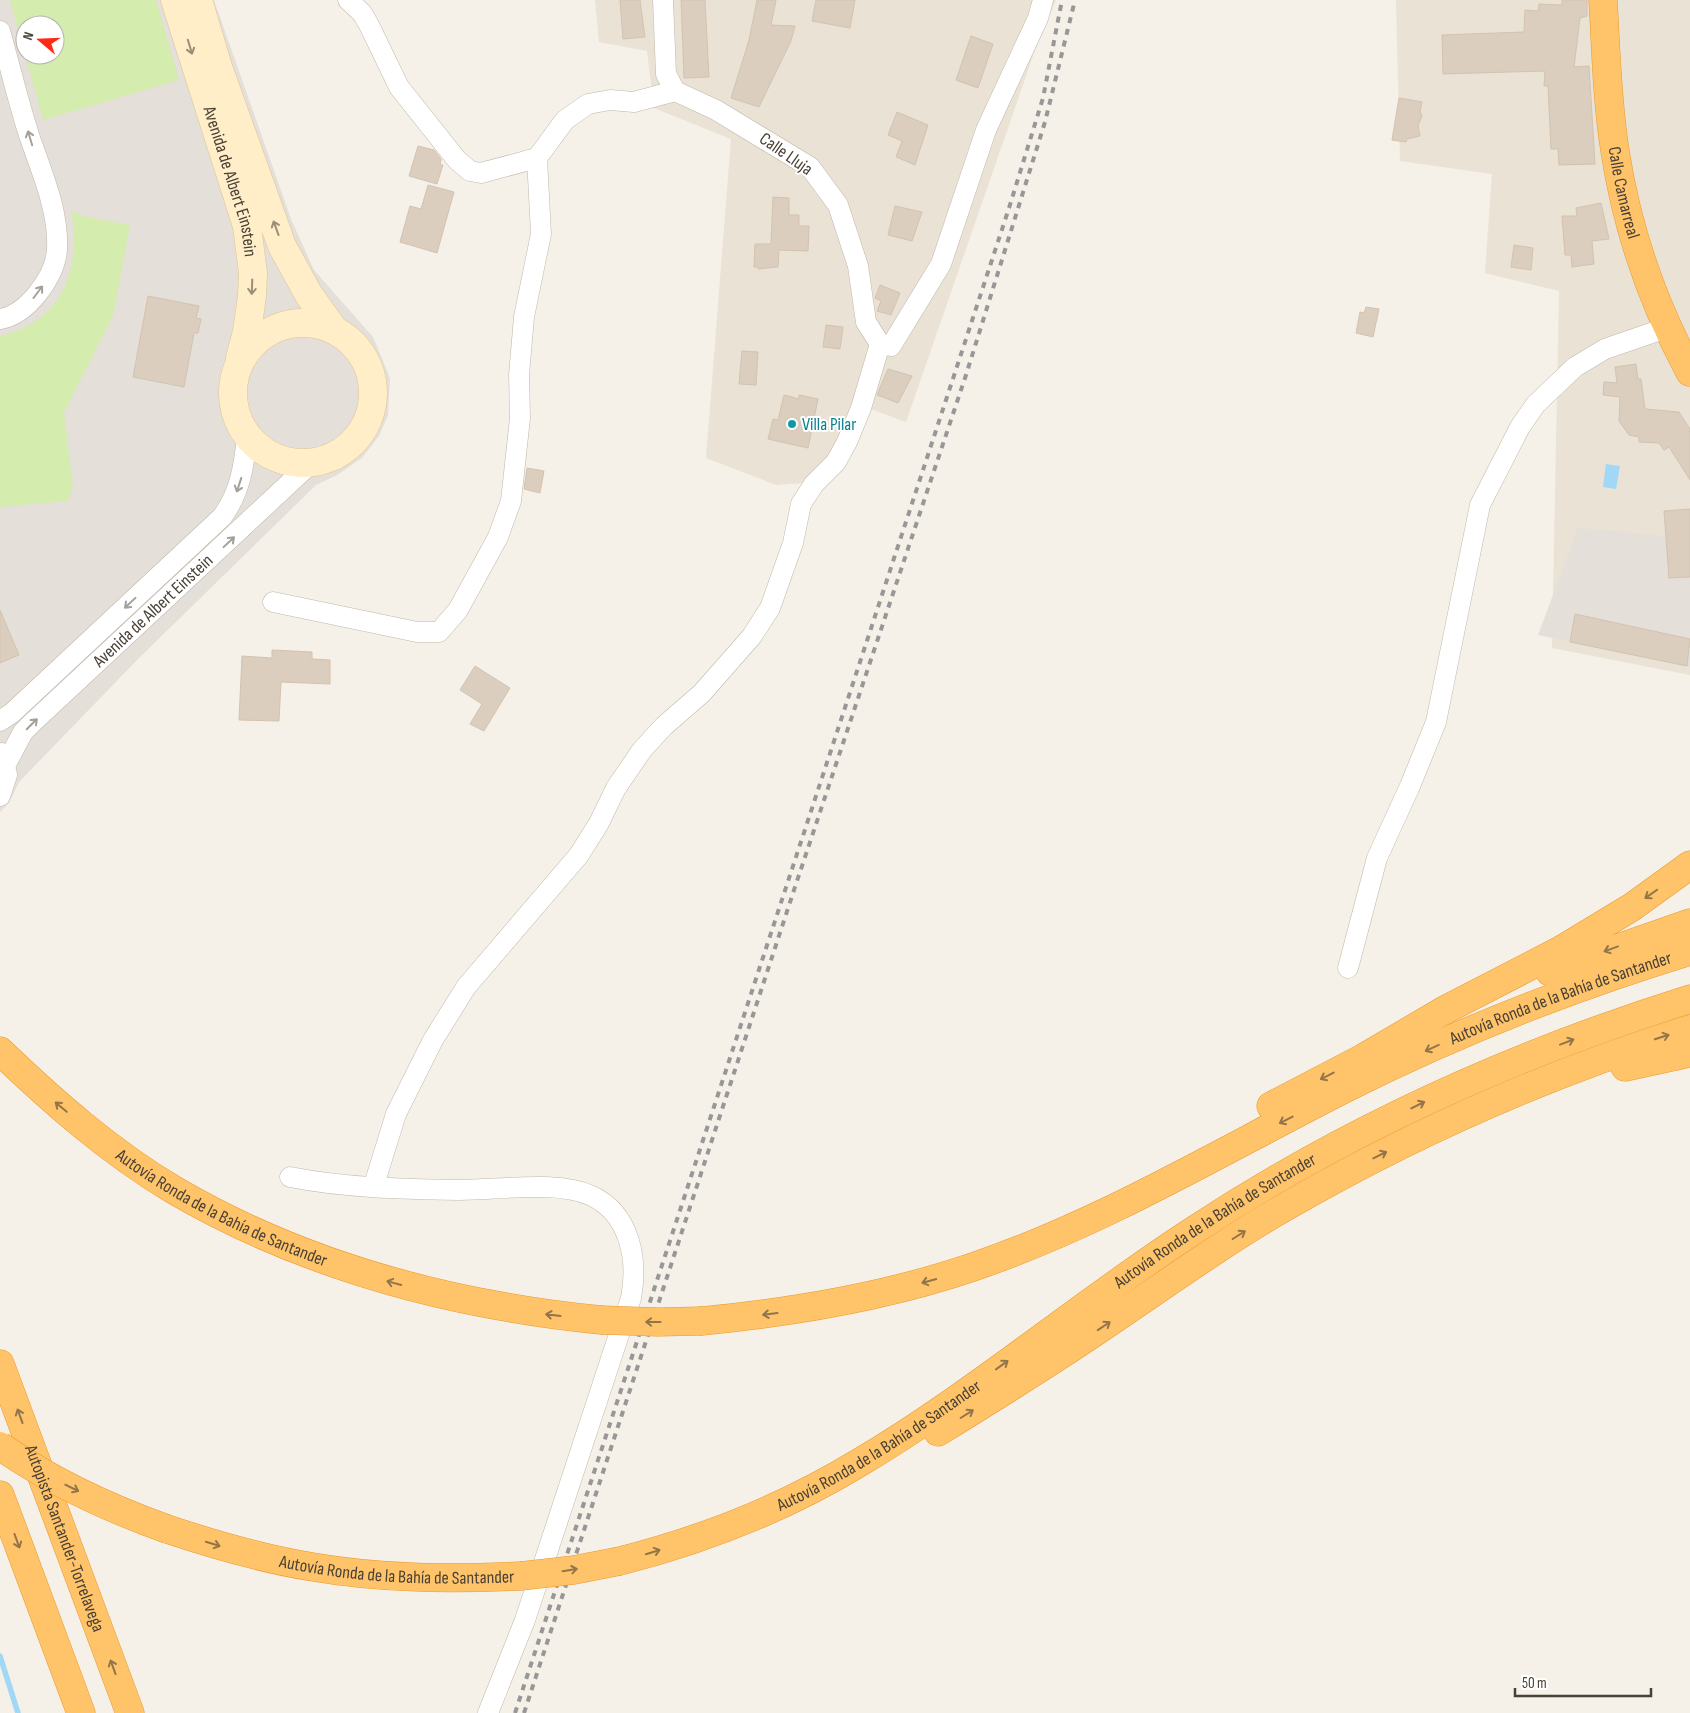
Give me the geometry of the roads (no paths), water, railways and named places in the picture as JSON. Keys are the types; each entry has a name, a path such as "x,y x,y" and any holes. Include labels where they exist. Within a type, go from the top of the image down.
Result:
{"highway":[{"name":"Calle Camarreal","path":"1603,0 1610,114 1623,198 1636,250 1666,328 1690,372"},
{"path":"976,1266 1363,1058 1451,1006 1561,950 1632,907 1690,865"},
{"path":"1363,1058 1522,984 1626,944 1690,923"},
{"name":"Autovía Ronda de la Bahía de Santander","path":"0,1051 60,1106 134,1164 173,1189 256,1233 342,1268 430,1293 521,1311 601,1320 702,1321 797,1310 843,1302 932,1280 976,1266 1103,1213 1351,1086 1477,1028 1607,978 1690,952"},
{"name":"Autovía Ronda de la Bahía de Santander","path":"0,1446 70,1487 167,1529 234,1550 315,1568 408,1577 521,1576 574,1570 620,1560 686,1541 772,1508 855,1466 926,1420 1158,1253 1236,1203 1316,1157 1407,1110 1482,1076 1568,1041 1690,999"},
{"path":"686,1541 748,1524 795,1506 848,1483 896,1458 1037,1369 1187,1268 1284,1208 1359,1166 1470,1112 1614,1054 1690,1029"},
{"path":"1470,1112 1602,1072 1690,1053"},
{"name":"Autopista Santander-Torrelavega","path":"0,1364 130,1713"},
{"path":"0,1495 81,1713"}],"main road":[{"name":"Avenida de Albert Einstein","path":"175,0 236,189 251,248 252,296 247,332 237,367"},
{"name":"Avenida de Albert Einstein","path":"198,0 218,67 282,246 309,295 334,330"},
{"path":"297,323 316,324 334,330 350,341 361,355 372,380 374,398 370,413 362,431 351,445 334,457 310,464 296,464 278,459 263,451 247,437 238,420 233,402 233,385 237,367 247,351 261,337 278,328 297,323"}],"street":[{"path":"348,0 362,13 399,87 465,168 481,173 538,158"},
{"path":"273,602 417,632 439,632 458,610 498,537 511,501 520,418 519,375 524,316 541,234 538,158 566,120 588,104 610,100 634,102 675,91 666,74 663,0"},
{"path":"374,1185 396,1114 433,1040 466,987 579,855 599,823 616,788 642,750 664,726 702,693 752,636 770,608 794,543 801,504 824,474 836,462 847,442 862,408 880,344 891,346 941,264 986,130 1038,18 1044,0"},
{"path":"0,31 55,218 57,251 48,278 28,305 8,318 0,319"},
{"name":"Calle Lluja","path":"675,91 716,110 755,132 810,167 824,184 838,205 858,266 866,322 880,344"},
{"path":"1348,968 1377,858 1410,786 1436,722 1480,505 1520,427 1536,404 1574,367 1605,349 1666,328"},
{"name":"Avenida de Albert Einstein","path":"0,720 12,712 222,517 234,499 240,483 247,437"},
{"name":"Avenida de Albert Einstein","path":"3,757 32,723 310,464"},
{"path":"0,796 5,785 3,757"},
{"path":"290,1177 322,1184 461,1190 543,1188 578,1191 604,1204 615,1215 626,1232 634,1255 635,1274 631,1298 525,1620 488,1713"}],"water":[{"path":"1606,464 1620,466 1616,489 1603,487"}],"waterway":[{"path":"0,1656 18,1713"}],"railway":[{"path":"515,1713 1009,208 1043,98 1062,0"},
{"path":"524,1713 795,887 966,375 1045,122 1075,0"}],"place":[{"name":"Villa Pilar","path":"792,424"}]}
